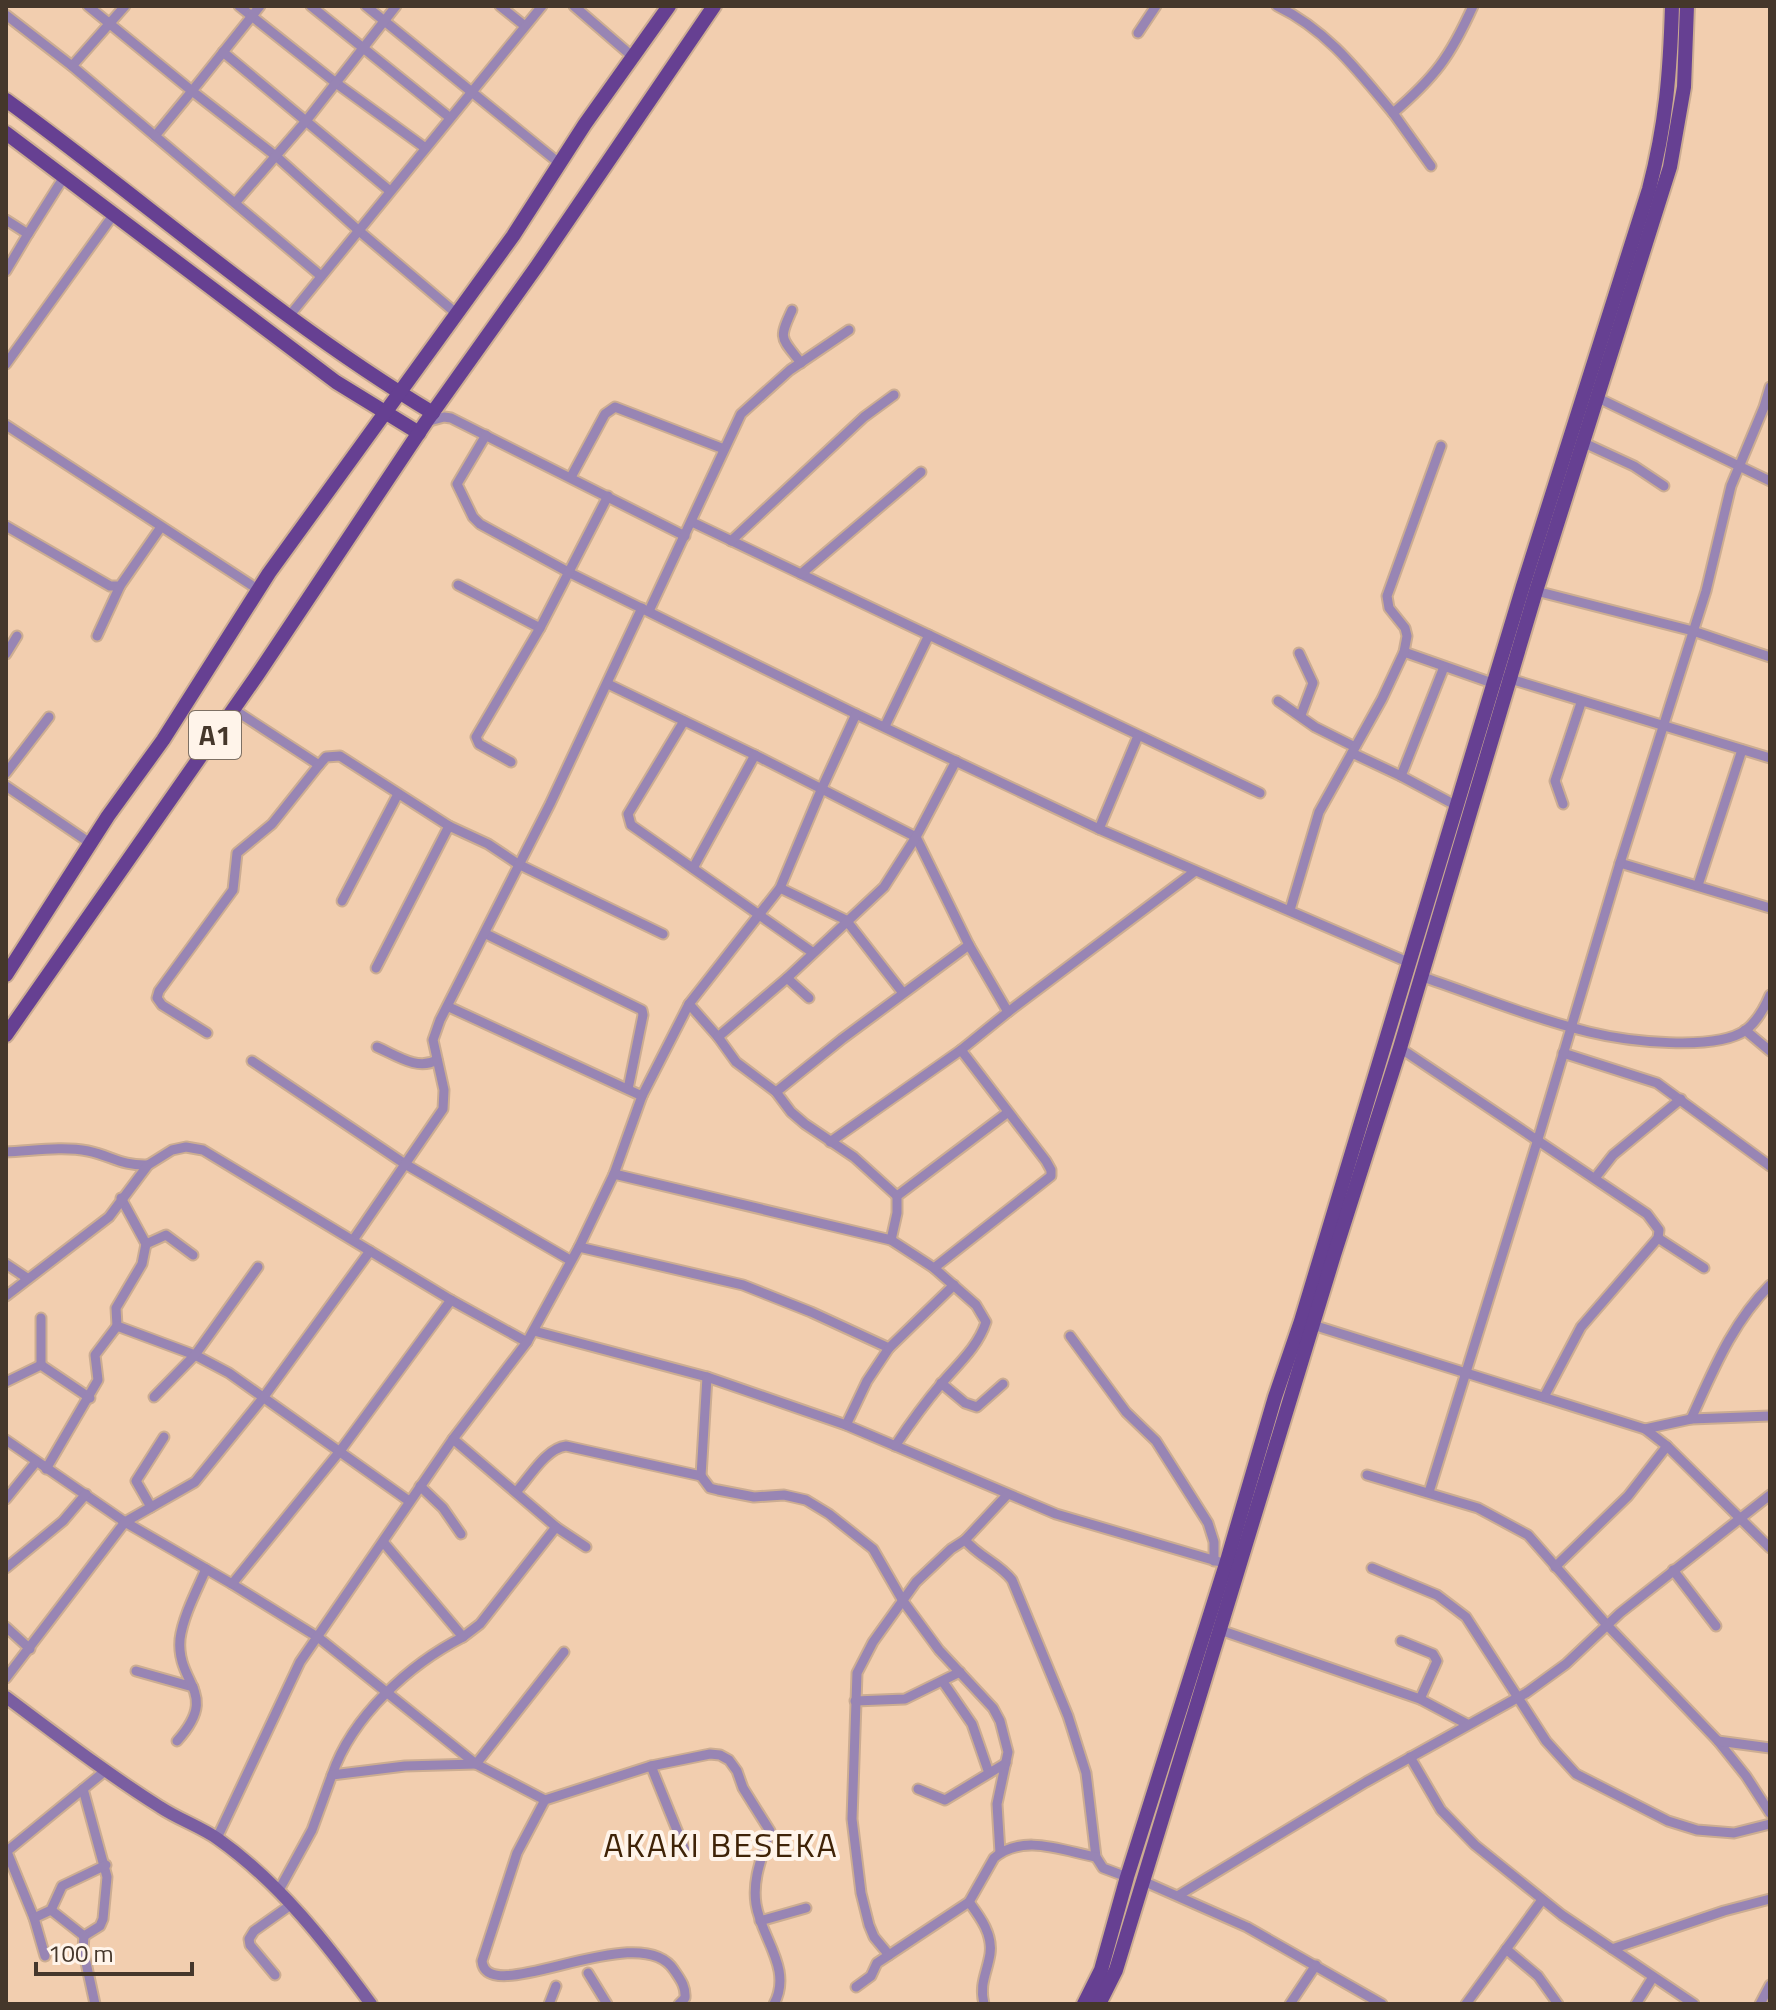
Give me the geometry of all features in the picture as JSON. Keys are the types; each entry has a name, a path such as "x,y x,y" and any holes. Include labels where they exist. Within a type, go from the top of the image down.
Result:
{"main road":[{"name":"A1","path":"6,975 259,590 513,236 559,163 669,6"},
{"name":"A1","path":"6,1035 333,565 426,422 537,266 714,6"},
{"path":"1099,2004 1116,1970 1220,1630 1227,1564 1313,1325 1400,1048 1583,393 1649,189 1660,148 1669,85 1672,6"},
{"path":"1084,2004 1101,1970 1457,806 1536,591 1670,167 1684,87 1687,6"},
{"path":"6,100 83,155 290,315 401,393 426,422"},
{"path":"6,133 336,382 387,412 426,422"},
{"path":"6,1697 163,1810 217,1838 279,1890 330,1948 371,2004"}],"street":[{"path":"88,6 277,157 457,314"},
{"path":"72,66 125,6"},
{"path":"239,6 336,83 424,147"},
{"path":"155,136 260,6"},
{"path":"311,6 449,117"},
{"path":"366,6 559,163"},
{"path":"235,203 277,157 396,6"},
{"path":"500,6 525,26"},
{"path":"290,315 542,6"},
{"path":"574,6 633,57"},
{"path":"1138,33 1156,6"},
{"path":"1277,6 1316,29 1340,50 1393,113 1431,166"},
{"path":"1393,113 1438,71 1473,6"},
{"path":"6,15 72,66 321,276"},
{"path":"223,52 390,191"},
{"path":"6,271 64,177"},
{"path":"6,364 114,214"},
{"path":"6,220 28,234"},
{"path":"792,310 781,333 801,363"},
{"path":"353,1240 443,1109 444,1090 433,1040 440,1020 692,522 741,414 801,363 849,330"},
{"path":"1429,1492 1706,591 1731,486 1770,387"},
{"path":"731,541 864,417 894,395"},
{"path":"1596,397 1770,481"},
{"path":"571,477 605,414 615,407 724,449"},
{"path":"426,422 451,418 685,536"},
{"path":"7,428 259,590"},
{"path":"486,435 457,484 473,517 491,531 856,714 1099,829 1410,963"},
{"path":"1582,442 1634,466 1664,486"},
{"path":"1290,910 1319,812 1382,699 1404,652 1405,628 1389,608 1387,596 1441,446"},
{"path":"801,574 921,472"},
{"path":"511,762 479,744 476,737 540,628 608,496"},
{"path":"692,522 1260,793"},
{"path":"6,526 110,586 120,586"},
{"path":"97,636 120,586 161,527"},
{"path":"458,585 540,628"},
{"path":"1536,591 1693,631 1770,657"},
{"path":"885,726 929,635"},
{"path":"6,654 17,636"},
{"path":"1404,652 1444,667 1770,758"},
{"path":"1299,653 1313,683 1301,715"},
{"path":"1401,776 1444,667"},
{"path":"608,684 916,837 969,945 1008,1012"},
{"path":"1278,701 1354,750 1457,806"},
{"path":"1563,804 1555,781 1581,703"},
{"path":"233,709 319,765"},
{"path":"217,1838 291,1680 409,1501 534,1331 614,1174 642,1096 689,1004 780,888 856,714"},
{"path":"6,773 49,717"},
{"path":"684,721 627,820 812,952"},
{"path":"1099,829 1138,736"},
{"path":"1698,885 1742,750"},
{"path":"693,868 755,755"},
{"path":"207,1033 162,1005 157,998 159,991 233,890 237,853 272,824 326,757 340,756 449,826 488,844 518,864 663,934"},
{"path":"718,1037 787,978 884,887 916,837 956,761"},
{"path":"6,786 90,843"},
{"path":"342,901 398,794"},
{"path":"376,968 449,826"},
{"path":"1620,863 1770,908"},
{"path":"830,1142 961,1050 1194,872"},
{"path":"780,888 846,920 903,993"},
{"path":"486,934 642,1010 628,1089"},
{"path":"776,1092 969,945"},
{"path":"1420,976 1591,1033 1701,1043 1720,1040 1745,1030 1759,1016 1770,995"},
{"path":"787,978 809,998"},
{"path":"689,1004 736,1062 776,1092 791,1112 854,1157 897,1196 891,1240"},
{"path":"449,1007 642,1096"},
{"path":"1745,1030 1770,1051"},
{"path":"377,1047 414,1064 427,1065 437,1060"},
{"path":"1400,1048 1647,1214 1659,1230 1658,1238 1581,1327 1544,1397"},
{"path":"934,1268 1051,1176 1046,1161 961,1050"},
{"path":"1563,1053 1645,1078 1681,1099 1770,1166"},
{"path":"252,1061 405,1164 570,1260"},
{"path":"1595,1178 1613,1155 1681,1099"},
{"path":"897,1196 1007,1113"},
{"path":"6,1296 109,1217 148,1165 172,1150 186,1147 203,1150 451,1300 527,1342"},
{"path":"6,1152 75,1149 109,1157 121,1164 148,1165"},
{"path":"614,1174 891,1240 934,1268 976,1305 986,1322 983,1332 895,1446"},
{"path":"46,1469 90,1398 98,1380 95,1355 117,1326 116,1308 142,1264 146,1244 121,1198"},
{"path":"109,1217 131,1218"},
{"path":"146,1244 166,1235 193,1255"},
{"path":"1658,1238 1704,1268"},
{"path":"579,1247 743,1285 889,1348"},
{"path":"6,1678 125,1522 188,1489 195,1482 263,1398 370,1251"},
{"path":"6,1264 27,1278"},
{"path":"154,1397 195,1355 258,1267"},
{"path":"846,1425 867,1381 889,1348 954,1285"},
{"path":"1691,1419 1724,1346 1743,1316 1770,1285"},
{"path":"232,1584 340,1451 451,1300"},
{"path":"41,1318 41,1365"},
{"path":"1313,1325 1645,1429 1667,1446 1770,1548"},
{"path":"117,1326 195,1355 229,1373 409,1501"},
{"path":"534,1331 707,1377 846,1425 1056,1514 1227,1564"},
{"path":"1070,1336 1126,1412 1156,1441 1208,1523 1214,1542 1227,1564"},
{"path":"41,1365 90,1398"},
{"path":"6,1382 41,1365"},
{"path":"707,1377 701,1476 710,1488 754,1497 796,1497 817,1506 873,1549 903,1601 939,1650 984,1697 1000,1721 1008,1752 997,1804 1000,1853"},
{"path":"941,1383 965,1403 977,1407 1003,1384"},
{"path":"1645,1429 1691,1419 1770,1416"},
{"path":"151,1507 136,1481 164,1437"},
{"path":"453,1439 556,1527 586,1547"},
{"path":"6,1440 125,1522 319,1638 476,1764 545,1800"},
{"path":"516,1492 551,1452 566,1446 701,1476"},
{"path":"1555,1567 1628,1496 1667,1446"},
{"path":"6,1499 36,1462"},
{"path":"1367,1475 1478,1508 1528,1535 1607,1625 1718,1741 1770,1813"},
{"path":"420,1486 443,1508 461,1534"},
{"path":"6,1568 63,1521 86,1494"},
{"path":"889,1955 874,1937 861,1893 852,1819 857,1673 863,1659 916,1582 965,1540 1007,1495"},
{"path":"1179,1895 1410,1757 1520,1697 1566,1664 1673,1570 1770,1495"},
{"path":"279,1890 312,1830 343,1746 387,1692 425,1659 480,1624 556,1527"},
{"path":"965,1540 976,1553 1006,1573 1018,1593 1068,1716 1086,1773 1096,1857 1103,1868 1127,1877"},
{"path":"384,1543 463,1637"},
{"path":"1372,1568 1437,1595 1466,1617 1561,1760 1576,1774 1668,1821 1697,1830 1734,1833 1770,1824"},
{"path":"177,1741 195,1718 197,1709 180,1642 206,1569"},
{"path":"1673,1570 1716,1626"},
{"path":"6,1627 30,1649"},
{"path":"1220,1630 1420,1699 1467,1724"},
{"path":"1401,1641 1433,1654 1437,1661 1420,1699"},
{"path":"476,1764 564,1652"},
{"path":"136,1671 193,1687"},
{"path":"855,1701 905,1699 960,1672"},
{"path":"943,1682 972,1724 989,1773"},
{"path":"1718,1741 1770,1748"},
{"path":"488,1983 482,1972 482,1961 491,1930 517,1853 545,1800 651,1766 710,1754 729,1760 770,1831 756,1878 756,1903 760,1921 777,1957 781,1987 774,2004"},
{"path":"1410,1757 1431,1796 1451,1821 1542,1900 1694,2004"},
{"path":"918,1789 945,1800 1006,1763"},
{"path":"332,1775 405,1766 476,1764"},
{"path":"651,1766 685,1850"},
{"path":"45,1956 34,1918 6,1852 105,1771"},
{"path":"83,1789 106,1865 103,1919 94,1932 84,1936"},
{"path":"856,1987 871,1976 877,1963 969,1902 1000,1853 1019,1846 1038,1845 1096,1857"},
{"path":"34,1918 51,1910 62,1886 106,1865"},
{"path":"1143,1881 1247,1927 1382,2004"},
{"path":"1612,1949 1724,1911 1770,1899"},
{"path":"1466,2004 1542,1900"},
{"path":"969,1902 983,1922 990,1945 990,1955 982,1977 984,2004"},
{"path":"275,1975 250,1945 249,1939 254,1931 292,1904"},
{"path":"760,1921 806,1908"},
{"path":"51,1910 84,1936"},
{"path":"84,1936 83,1949 95,2004"},
{"path":"1506,1949 1538,1976 1558,2004"},
{"path":"607,2004 584,1974 637,1958 658,1957 670,1963 684,1986 685,1998 679,2004"},
{"path":"1290,2004 1316,1965"},
{"path":"1636,2004 1653,1977"},
{"path":"544,1989 560,1984 549,2004"},
{"path":"1760,2004 1770,1985"}],"district":[{"name":"AKAKI BESEKA","path":"721,1845"}]}
